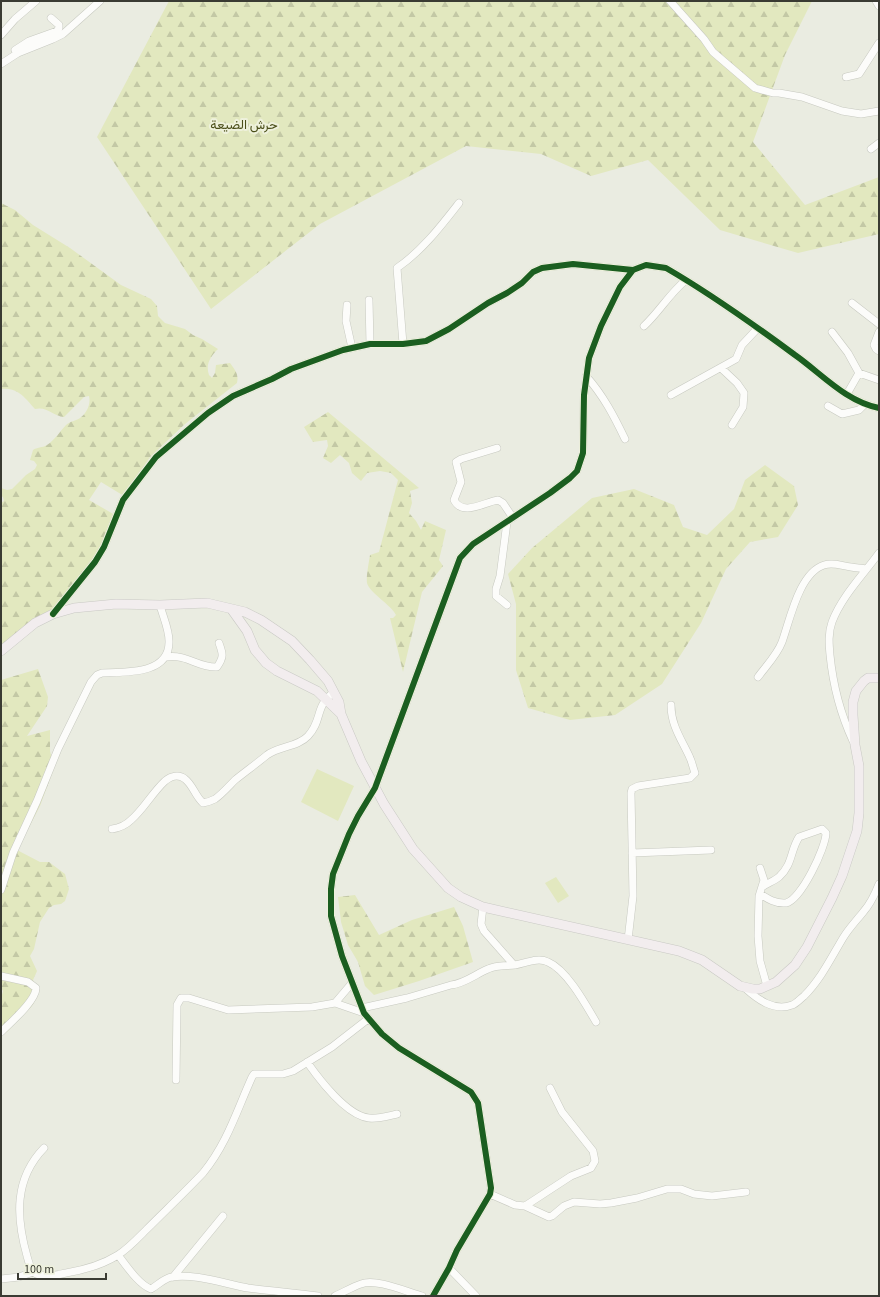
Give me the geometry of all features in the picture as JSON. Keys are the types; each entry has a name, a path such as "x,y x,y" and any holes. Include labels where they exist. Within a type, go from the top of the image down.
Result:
{"main road":[{"path":"1,651 35,623 53,614 74,608 116,604 160,605 208,603 245,612 273,627 303,652 328,681 339,702 341,714 361,761 384,804 413,849 448,888 461,897 483,907 688,953 702,960 733,982 745,988 760,989 776,982 794,965 807,947 842,876 857,831 859,813 859,766 855,744 853,702 856,691 864,681 868,678 879,678"},
{"path":"232,610 247,631 255,650 266,663 277,671 317,690 341,714"},
{"path":"317,690 328,681"}],"street":[{"path":"1,35 36,1"},
{"path":"4,62 27,48 53,40 63,34 100,1"},
{"path":"670,1 704,39 713,52 755,88 773,93 802,97 842,111 861,114 879,111"},
{"path":"876,1 879,6"},
{"path":"4,62 12,53 24,44 57,31 59,25 51,18"},
{"path":"24,44 28,35"},
{"path":"846,77 859,74 879,43"},
{"path":"871,149 879,143"},
{"path":"403,344 398,268 431,238 459,203"},
{"path":"53,614 95,562 104,547 123,500 156,457 208,412 233,396 292,369 343,350 370,344 403,344 426,341 449,329 488,303 516,288 533,272 542,268 573,264 633,270 646,265 666,268 686,280 796,356 829,383 864,405 879,408"},
{"path":"433,1296 449,1268 457,1250 490,1194 491,1188 478,1103 476,1097 471,1092 399,1048 382,1034 365,1013 352,983 332,922 331,889 333,874 338,859 358,816 375,788 460,558 473,544 570,478 576,471 583,453 584,402 589,358 601,326 620,287 633,270"},
{"path":"644,326 658,313 663,303 670,295 686,280"},
{"path":"369,300 370,344"},
{"path":"852,303 879,324"},
{"path":"348,305 346,321 352,348"},
{"path":"671,394 736,359 742,345 757,329"},
{"path":"832,332 848,353 859,373 879,380"},
{"path":"879,332 874,345 879,351"},
{"path":"721,368 744,392 744,407 732,425"},
{"path":"847,394 859,373"},
{"path":"586,376 612,412 625,439"},
{"path":"828,406 842,414 859,410 864,405"},
{"path":"497,448 461,458 456,462 461,482 454,500 459,506 466,509 498,500 503,503 510,520 496,596 507,605"},
{"path":"855,744 844,722 835,692 829,638 835,616 866,568 879,553"},
{"path":"758,677 776,654 782,642 796,599 811,574 822,566 832,563 850,567 866,568"},
{"path":"160,605 168,631 169,643 166,657"},
{"path":"1,890 13,853 37,801 58,749 83,696 94,678 97,675 102,674 149,668 155,666 166,657 178,656 188,658 210,667 217,667 222,661 223,655 219,642"},
{"path":"112,829 122,827 130,821 165,781 172,777 178,776 184,778 203,803 209,802 216,798 237,779 269,754 277,749 298,742 307,737 315,727 319,709 325,698 334,692"},
{"path":"628,940 633,896 630,797 632,789 638,786 690,778 695,773 691,758 675,728 671,714 671,705"},
{"path":"822,829 826,833 824,844 810,876 805,886 796,897 788,902 779,903 768,899 761,890 769,882 776,880 786,868 791,860 794,846 799,837 822,829"},
{"path":"632,853 711,850"},
{"path":"760,868 764,880 758,908 758,936 761,966 767,986"},
{"path":"745,988 760,1000 768,1004 784,1007 796,1003 814,985 843,938 865,911 874,897 879,884"},
{"path":"483,907 480,924 484,931 514,965"},
{"path":"44,1148 30,1165 21,1191 19,1205 20,1223 29,1263 33,1272 37,1275 50,1276 90,1268 118,1255 132,1244 180,1197 212,1162 230,1130 254,1074 283,1074 293,1071 345,1038 365,1013 407,998 451,985 458,985 489,968 541,960 554,966 572,984 596,1022"},
{"path":"1,976 28,982 36,988 36,992 30,1001 1,1032"},
{"path":"336,1003 352,983"},
{"path":"176,1080 177,1005 181,998 189,998 234,1010 312,1007 336,1003 365,1013"},
{"path":"307,1062 324,1085 348,1108 360,1116 369,1118 397,1114"},
{"path":"525,1206 572,1176 591,1168 595,1161 593,1151 562,1112 550,1088"},
{"path":"490,1194 515,1205 525,1206 549,1217 564,1206 574,1202 600,1204 611,1203 674,1188 694,1194 712,1196 746,1192"},
{"path":"174,1277 223,1216"},
{"path":"118,1255 146,1287 151,1289 163,1280 174,1277 193,1277 248,1288 318,1296"},
{"path":"449,1268 476,1296"},
{"path":"1,1279 19,1277 33,1272"},
{"path":"335,1296 368,1282 378,1283 422,1296"}],"green space":[{"name":"حرش الضيعة","path":"169,1 812,1 785,55 753,142 805,205 879,177 879,234 798,253 720,230 648,160 591,176 541,154 466,146 320,224 211,309 97,137"},
{"path":"1,203 15,210 33,225 70,248 121,285 151,299 157,306 158,316 165,323 185,329 218,349 211,357 208,364 209,375 212,378 215,373 216,365 230,363 236,372 237,383 185,424 150,457 124,496 101,482 89,500 115,515 94,561 55,609 1,651 1,503 4,501 3,497 1,496 1,488 7,490 12,489 26,475 35,469 37,465 34,461 30,460 33,450 47,445 64,427 85,414 88,408 89,396 84,397 64,417 47,410 39,408 35,409 21,394 12,390 1,389"},
{"path":"328,412 419,488 410,491 412,503 409,513 421,530 425,521 446,530 439,560 443,566 422,592 403,672 390,618 393,618 396,615 390,607 369,587 367,583 370,555 379,552 398,480 391,473 380,471 367,473 361,481 352,473 349,463 340,455 331,463 323,458 328,446 327,440 313,442 304,427"},
{"path":"765,465 794,486 798,505 778,537 750,542 726,569 701,623 662,684 615,715 570,720 528,708 516,670 516,604 508,574 532,548 592,498 634,489 674,505 683,527 707,535 734,509 745,480"},
{"path":"38,669 48,697 47,706 27,736 50,730 50,751 54,768 40,806 17,850 40,862 49,862 65,874 69,889 65,901 49,908 40,922 34,949 30,956 37,971 33,980 36,987 36,999 29,1009 4,1034 1,1032 1,998 3,991 1,988 1,680"},
{"path":"317,769 354,786 338,821 301,802"},
{"path":"556,877 569,896 558,903 545,883"},
{"path":"355,895 379,935 412,920 454,907 463,926 473,962 374,995 365,986 358,962 348,945 341,922 338,897"}],"cycle path":[{"path":"53,614 95,562 104,547 123,500 156,457 208,413 233,396 291,369 343,350 370,344 403,344 426,341 449,329 488,303 507,293 522,283 533,272 542,268 573,264 633,270"},
{"path":"433,1296 449,1268 457,1250 490,1194 491,1188 478,1103 471,1092 399,1048 382,1034 364,1013 342,956 331,916 331,889 333,874 349,834 375,788 460,558 473,544 550,493 577,471 583,453 584,395 589,358 601,326 620,287 633,270 646,265 666,268 683,278 716,299 805,362 834,386 855,399 879,408"}]}
